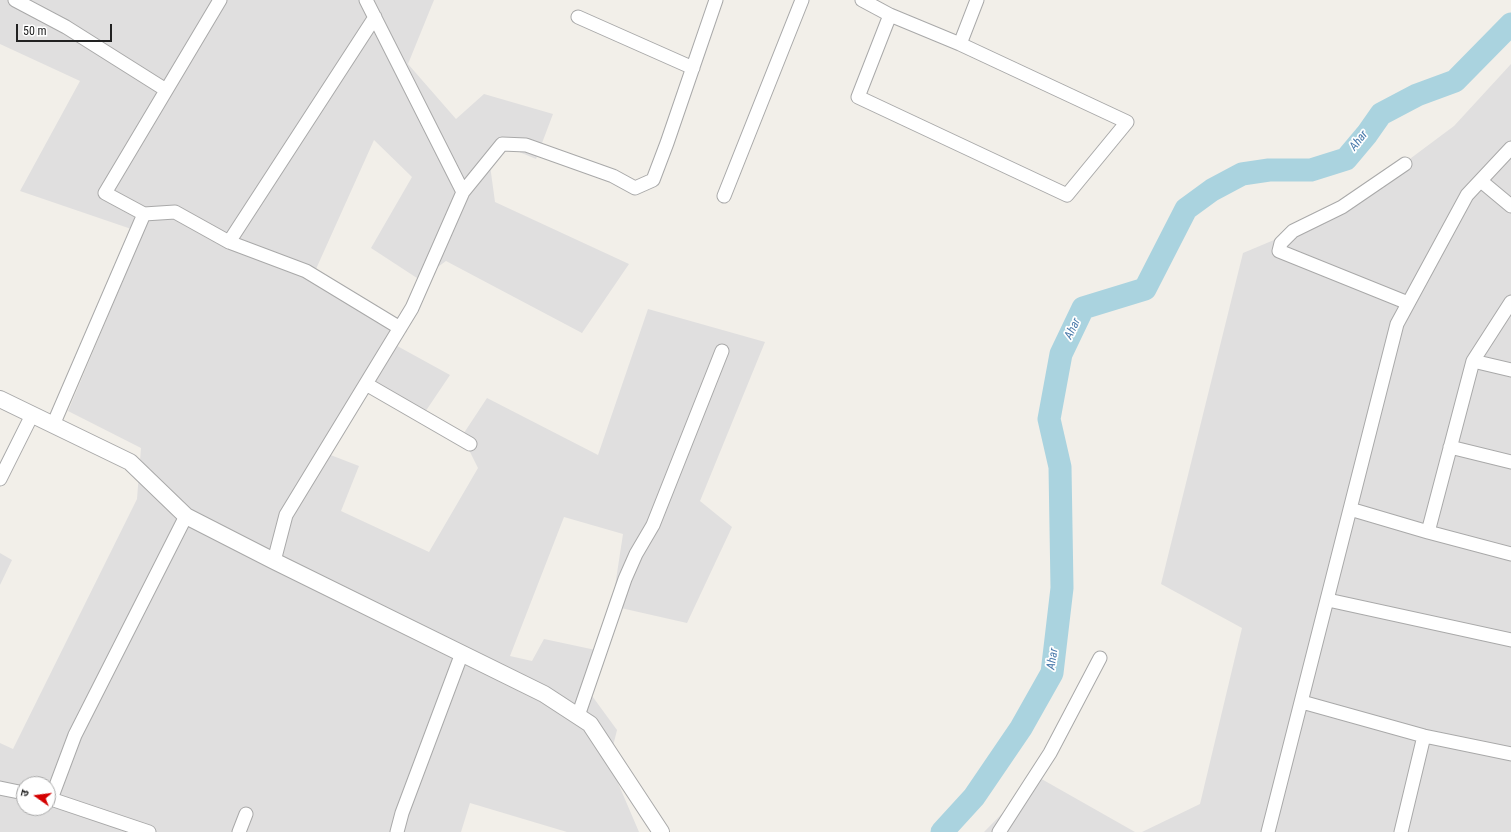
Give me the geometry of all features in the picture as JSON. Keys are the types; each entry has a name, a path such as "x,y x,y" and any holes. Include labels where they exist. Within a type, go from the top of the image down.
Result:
{"street":[{"path":"15,0 66,27 166,90"},
{"path":"220,0 105,192 144,214 175,212 229,242 306,270 400,328"},
{"path":"366,0 463,192"},
{"path":"274,561 286,515 412,308 463,192 502,144 526,145 613,176 635,188 653,180 716,0"},
{"path":"724,196 802,0"},
{"path":"862,0 885,9 1127,122 1067,195 858,97 885,9"},
{"path":"960,44 977,0"},
{"path":"229,242 375,17"},
{"path":"578,17 693,68"},
{"path":"1268,832 1328,600 1396,324 1467,196 1511,148"},
{"path":"1405,164 1342,207 1293,231 1281,243 1279,251 1408,303"},
{"path":"1481,181 1511,206"},
{"path":"53,425 144,214"},
{"path":"1428,532 1473,362 1511,302"},
{"path":"578,716 625,579 636,554 653,526 722,351"},
{"path":"1473,362 1511,370"},
{"path":"366,384 470,444"},
{"path":"0,399 130,462 186,516 544,694 578,716 590,724 661,832"},
{"path":"0,479 32,415"},
{"path":"1450,447 1511,462"},
{"path":"1350,509 1511,554"},
{"path":"56,784 75,735 186,516"},
{"path":"1328,600 1511,640"},
{"path":"397,832 402,813 462,653"},
{"path":"999,832 1050,753 1100,658"},
{"path":"1302,702 1424,736 1511,754"},
{"path":"1401,832 1424,736"},
{"path":"0,788 16,791"},
{"path":"56,801 149,832"},
{"path":"239,832 246,814"}],"shaded area":[{"path":"0,0 434,0 408,64 456,119 484,94 553,114 536,159 507,147 489,158 495,202 629,264 582,333 446,261 420,280 371,248 412,177 374,140 316,269 403,323 390,342 450,375 419,421 371,386 328,454 359,466 341,511 429,552 478,468 462,436 487,398 598,455 648,309 765,342 700,501 732,527 687,623 612,606 623,534 564,517 510,656 532,661 544,639 605,652 587,689 617,730 609,762 639,832 567,832 470,803 461,832 0,832 0,743 13,749 137,499 141,448 68,411 143,233 20,191 80,81 0,44"},
{"path":"1511,64 1511,832 1142,832 1200,804 1242,628 1161,584 1243,253 1336,214 1454,126"},
{"path":"0,553 12,560 0,585"},
{"path":"1038,777 1135,832 984,832"}],"waterway":[{"name":"Ahar","path":"942,832 974,797 1021,728 1052,673 1062,588 1060,467 1049,419 1061,354 1083,308 1145,289 1186,209 1212,190 1242,174 1269,170 1311,170 1346,159 1367,134 1381,114 1417,95 1455,81 1511,24"}]}
